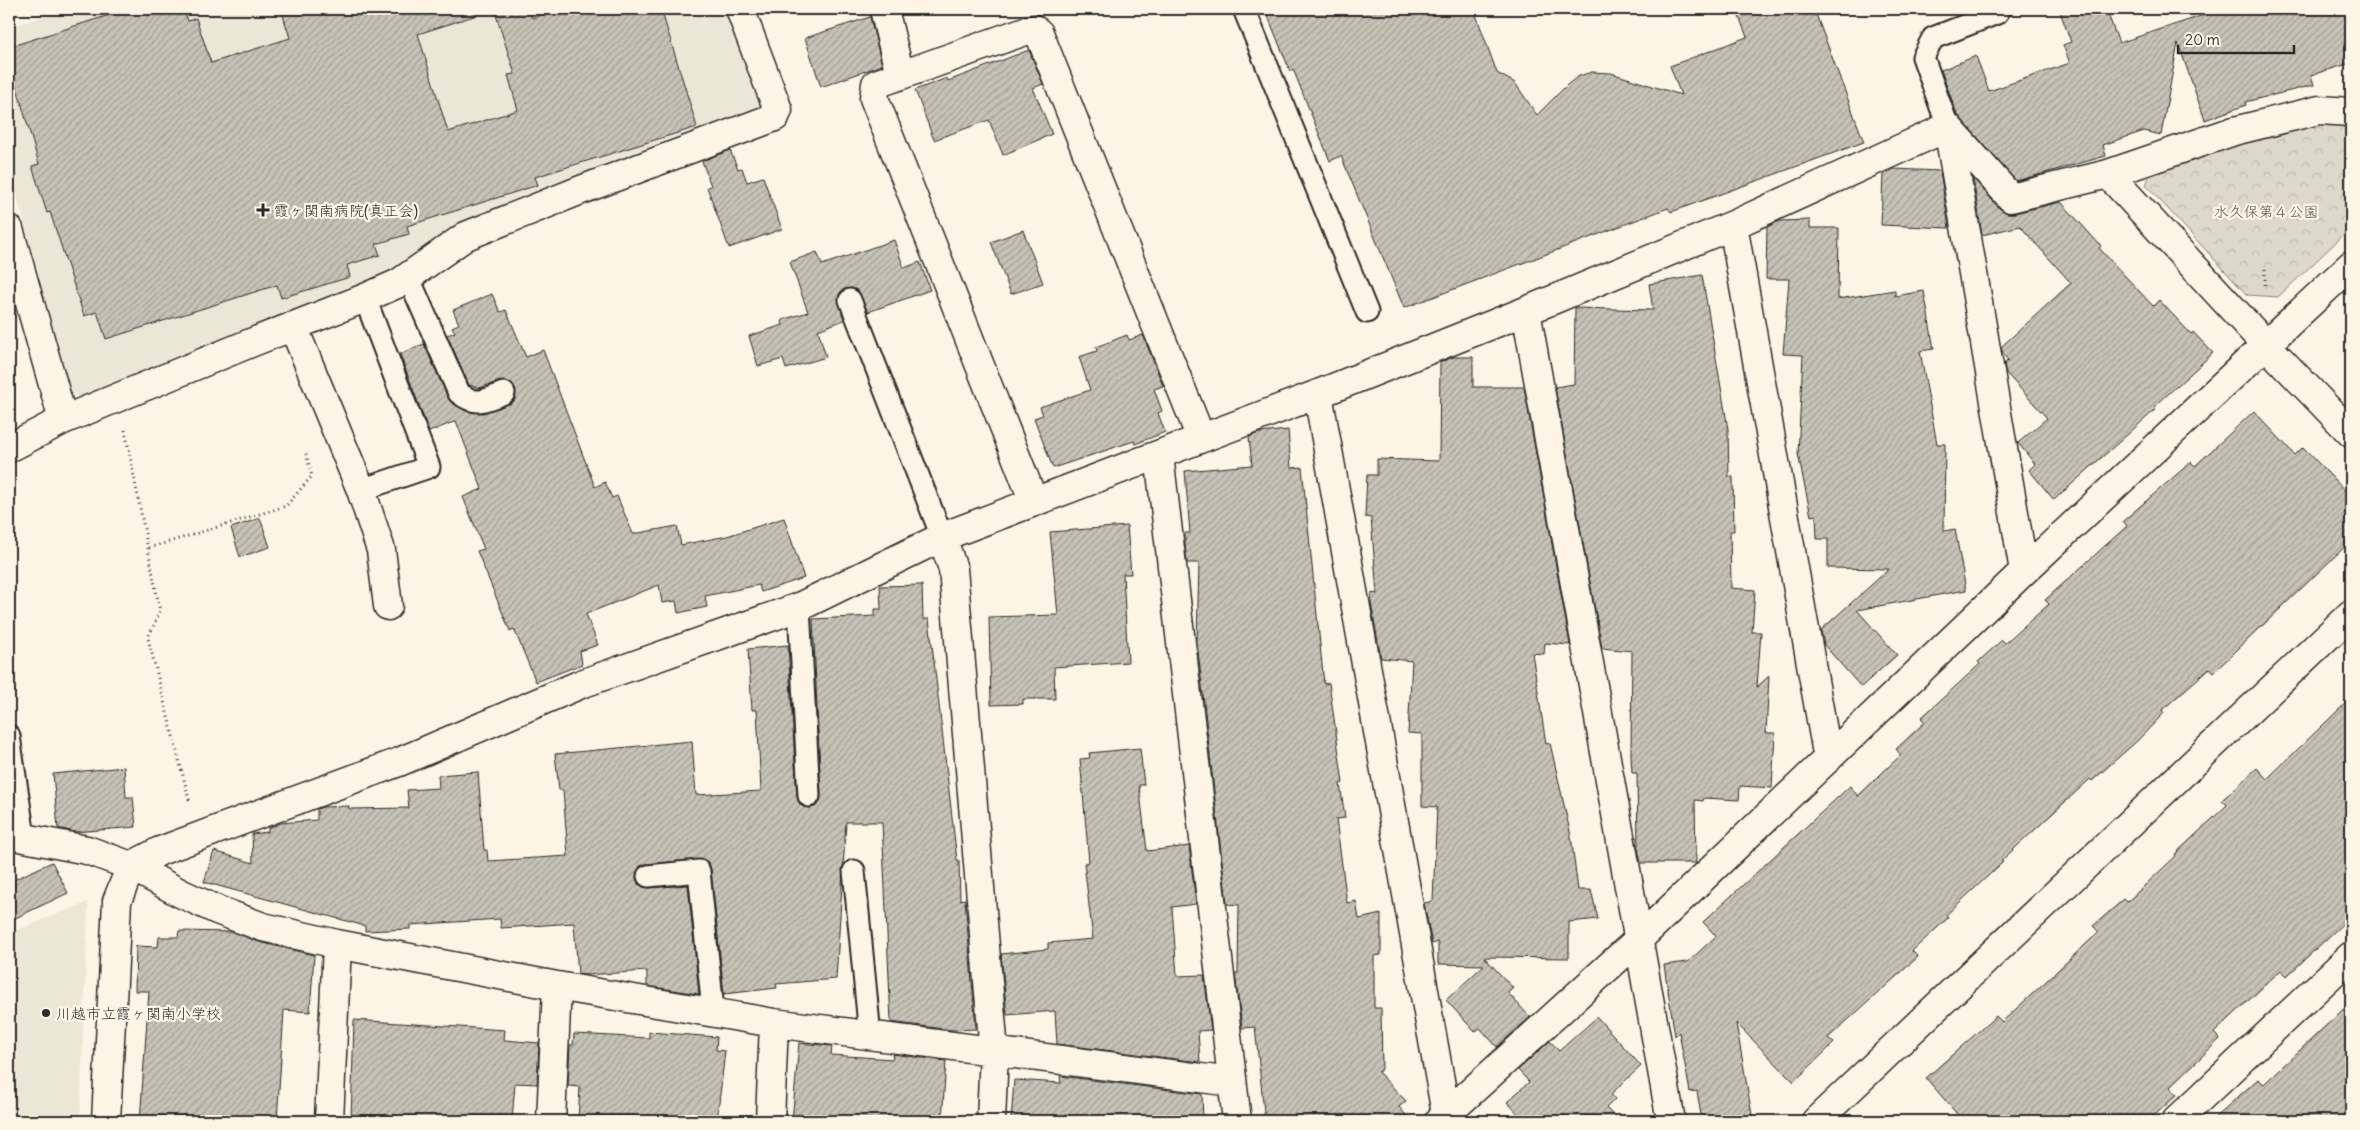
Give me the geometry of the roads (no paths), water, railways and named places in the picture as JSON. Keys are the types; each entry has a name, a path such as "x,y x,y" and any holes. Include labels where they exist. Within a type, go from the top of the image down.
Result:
{"street":[{"path":"9,448 63,420 366,298 408,276 466,236 580,190 775,117 778,110 740,9"},
{"path":"884,9 900,75"},
{"path":"1034,502 874,98 876,84 1028,30 1034,29 1039,33 1200,438"},
{"path":"1948,127 2011,198 2108,174 2234,131 2319,110 2351,112"},
{"path":"106,1121 117,900 131,866 160,851 399,762 581,684 799,607 942,537 1318,394 1526,311 1733,225 1948,127"},
{"path":"1948,127 2024,571"},
{"path":"2108,174 2266,345 2351,433"},
{"path":"1733,225 1828,759"},
{"path":"9,229 63,420"},
{"path":"1442,1118 1639,939 2024,571 2351,265"},
{"path":"1526,311 1671,1121"},
{"path":"293,326 361,490 381,550 388,606"},
{"path":"1318,394 1442,1118"},
{"path":"1159,455 1237,1121"},
{"path":"942,537 952,568 994,1052 991,1121"},
{"path":"1816,1121 2351,614"},
{"path":"16,836 87,850 131,866 180,893 226,914 263,927 336,944 557,986 774,1023 1232,1082"},
{"path":"329,1121 336,944"},
{"path":"2176,1121 2351,956"},
{"path":"551,1121 557,986"},
{"path":"770,1121 774,1023"}],"lane":[{"path":"1244,9 1367,312"},
{"path":"1948,127 1923,56 1933,38 1997,13 2000,9"},
{"path":"408,276 459,393 469,401 478,402 504,393"},
{"path":"361,490 428,467 366,298"},
{"path":"850,300 942,537"},
{"path":"799,607 809,796"},
{"path":"9,736 16,836"},
{"path":"854,870 870,1036"},
{"path":"648,876 699,871 713,1012"}],"place":[{"name":"霞ヶ関南病院(真正会)","path":"263,210"},
{"name":"川越市立霞ヶ関南小学校","path":"46,1013"}],"park label":[{"name":"水久保第４公園","path":"2266,211"}]}
